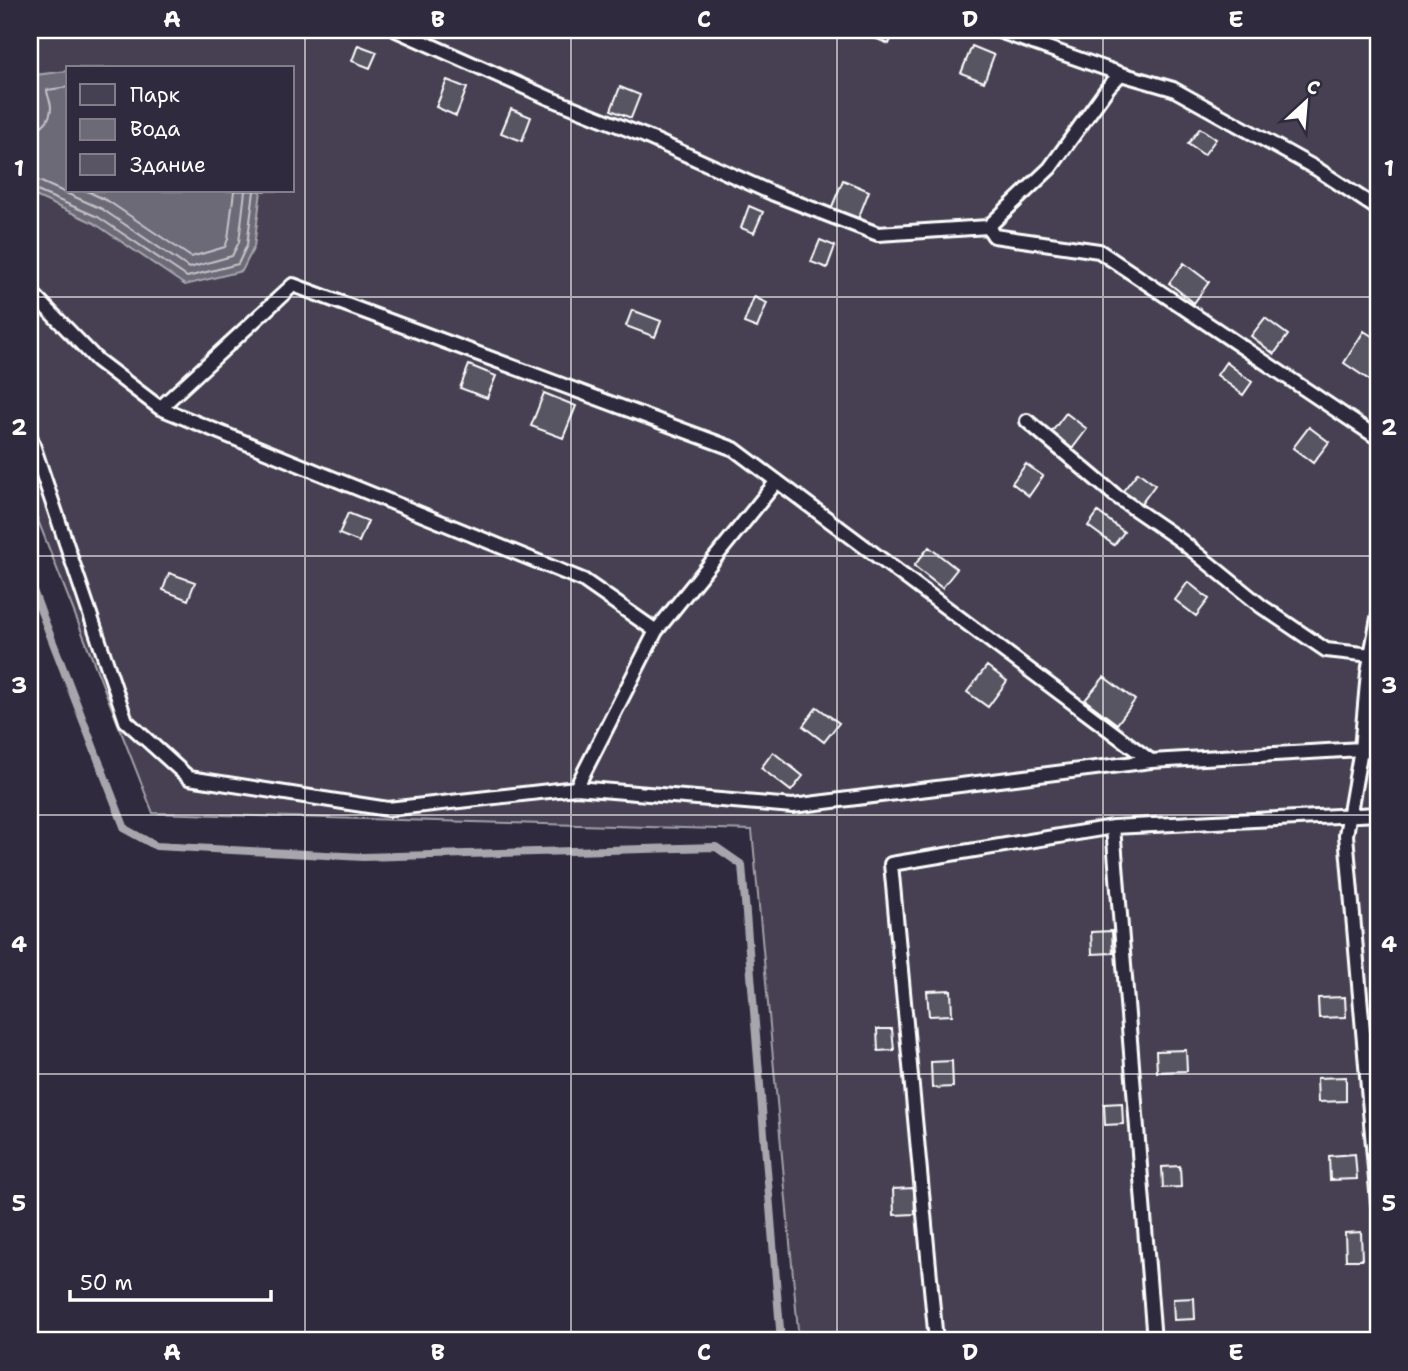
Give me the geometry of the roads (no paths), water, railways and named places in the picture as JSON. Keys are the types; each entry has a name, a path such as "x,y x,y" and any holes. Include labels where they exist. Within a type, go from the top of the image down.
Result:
{"lane":[{"path":"396,30 549,98 645,135 774,194 878,234 988,227 1050,168 1109,86 1121,74"},
{"path":"996,30 1121,74 1173,89 1317,169 1378,209"},
{"path":"988,227 994,236 1099,251 1378,438"},
{"path":"160,408 293,285 734,449 1151,761"},
{"path":"30,291 97,360 160,408 583,580 656,631"},
{"path":"1027,421 1116,496 1180,540 1261,606 1315,643 1326,650 1372,655"},
{"path":"30,436 126,721 189,778 388,808 576,788 793,806 1151,761 1361,749 1378,752"},
{"path":"576,788 656,631 777,481"},
{"path":"1378,618 1361,749 1346,835 1378,1203"},
{"path":"936,1341 891,864 1113,827 1378,814"},
{"path":"1113,827 1154,1341"}],"water":[{"path":"66,71 66,192 261,192 254,247 242,271 185,285 94,223 33,195 30,192 30,122 35,107 30,91 35,75"}],"waterway":[{"path":"30,583 125,829 156,846 363,857 716,847 742,865 781,1341"}]}
